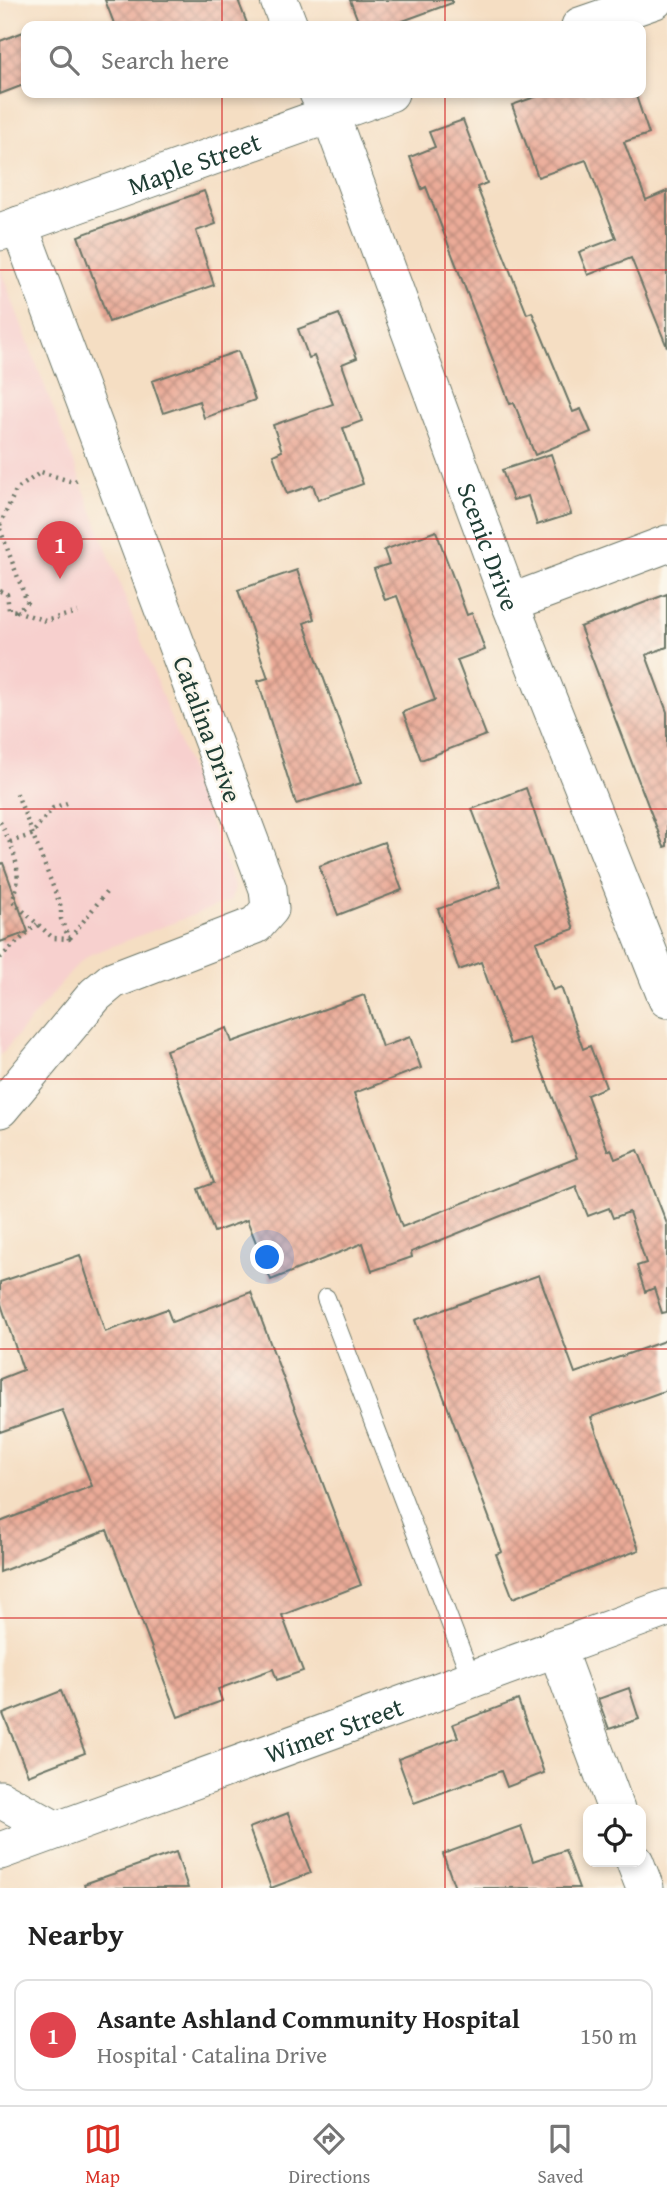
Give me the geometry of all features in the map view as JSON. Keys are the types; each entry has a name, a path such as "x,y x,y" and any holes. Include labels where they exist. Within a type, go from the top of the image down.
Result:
{"street":[{"path":"279,0 287,21"},
{"path":"594,21 655,0"},
{"path":"664,0 667,7"},
{"name":"Maple Street","path":"9,228 324,103 357,98"},
{"name":"Scenic Drive","path":"324,103 510,603 667,999"},
{"name":"Catalina Drive","path":"0,1109 95,995 113,980 256,925 270,909 268,889 9,228"},
{"path":"510,603 667,544"},
{"name":"Wimer Street","path":"0,1851 667,1608"},
{"path":"556,1647 614,1804"},
{"path":"0,1799 56,1830"},
{"path":"637,1867 645,1888"}],"lane":[{"path":"326,1298 471,1678"}],"path":[{"path":"17,611 27,602 0,527 16,490 41,471 73,482"},
{"path":"0,591 7,594 9,610 45,621 77,612"},
{"path":"15,789 61,907 61,919 69,939"},
{"path":"10,842 31,835 53,808 67,803"},
{"path":"0,822 10,842 18,877 19,888 12,901 53,938 69,939"},
{"path":"69,939 108,890"},
{"path":"0,958 37,925"}],"shaded area":[{"path":"0,268 235,888 230,901 89,955 78,964 0,1056"}],"building":[{"path":"105,0 238,0 246,21 113,21"},
{"path":"350,0 452,0 452,3 403,21 358,21"},
{"path":"21,33 21,86 0,94 0,41"},
{"path":"532,98 637,98 649,134 624,142 646,200 667,191 667,347 631,258 588,275 579,252 616,238 586,160 538,177 512,105"},
{"path":"463,120 487,183 477,187 527,314 532,312 573,412 581,409 591,432 535,455 514,403 510,404 426,187 422,189 410,157 435,147 429,132"},
{"path":"204,191 216,224 196,231 214,285 109,322 78,236"},
{"path":"339,314 357,358 342,364 362,421 343,428 363,484 318,500 313,485 287,494 273,455 282,451 273,425 333,404 314,356 309,358 298,329"},
{"path":"238,351 255,400 204,418 199,401 163,413 152,381"},
{"path":"551,454 571,514 537,525 528,496 513,500 502,470"},
{"path":"436,531 467,615 472,613 485,650 457,660 486,735 421,760 403,712 435,700 397,596 385,600 374,569 389,564 384,550"},
{"path":"297,570 314,619 304,623 361,783 296,804 258,681 268,678 238,590"},
{"path":"667,594 667,647 646,655 667,712 667,846 664,847 580,627"},
{"path":"526,788 574,929 536,942 553,990 561,987 583,1049 590,1046 606,1087 587,1095 608,1151 611,1149 615,1159 638,1150 667,1224 667,1312 662,1313 654,1288 645,1292 637,1266 646,1263 629,1212 613,1218 609,1208 588,1216 576,1186 411,1252 412,1257 372,1271 363,1243 271,1280 247,1220 214,1232 198,1189 214,1183 166,1050 227,1028 232,1042 364,995 382,1047 410,1037 421,1068 354,1093 402,1227 577,1158 529,1038 510,1044 481,962 459,970 438,909 501,886 472,809"},
{"path":"384,842 402,890 338,915 319,866"},
{"path":"3,863 28,932 0,942 0,864"},
{"path":"80,1255 105,1332 167,1309 172,1322 251,1292 361,1585 282,1615 303,1671 277,1680 273,1669 218,1689 222,1701 178,1717 107,1530 0,1572 0,1522 92,1486 62,1410 0,1432 0,1379 23,1370 0,1301 0,1282"},
{"path":"539,1275 575,1373 667,1340 667,1390 591,1417 639,1550 513,1598 496,1554 502,1552 415,1320"},
{"path":"629,1688 639,1719 609,1729 598,1699"},
{"path":"61,1691 85,1753 28,1775 3,1714"},
{"path":"518,1700 544,1773 507,1787 501,1771 414,1803 398,1759 458,1737 453,1724"},
{"path":"288,1813 311,1873 271,1888 249,1828"},
{"path":"521,1826 533,1861 565,1850 579,1888 455,1888 443,1854"},
{"path":"176,1852 188,1888 85,1888 84,1884"}],"place":[{"name":"Asante Ashland Community Hospital","path":"60,579"}]}
